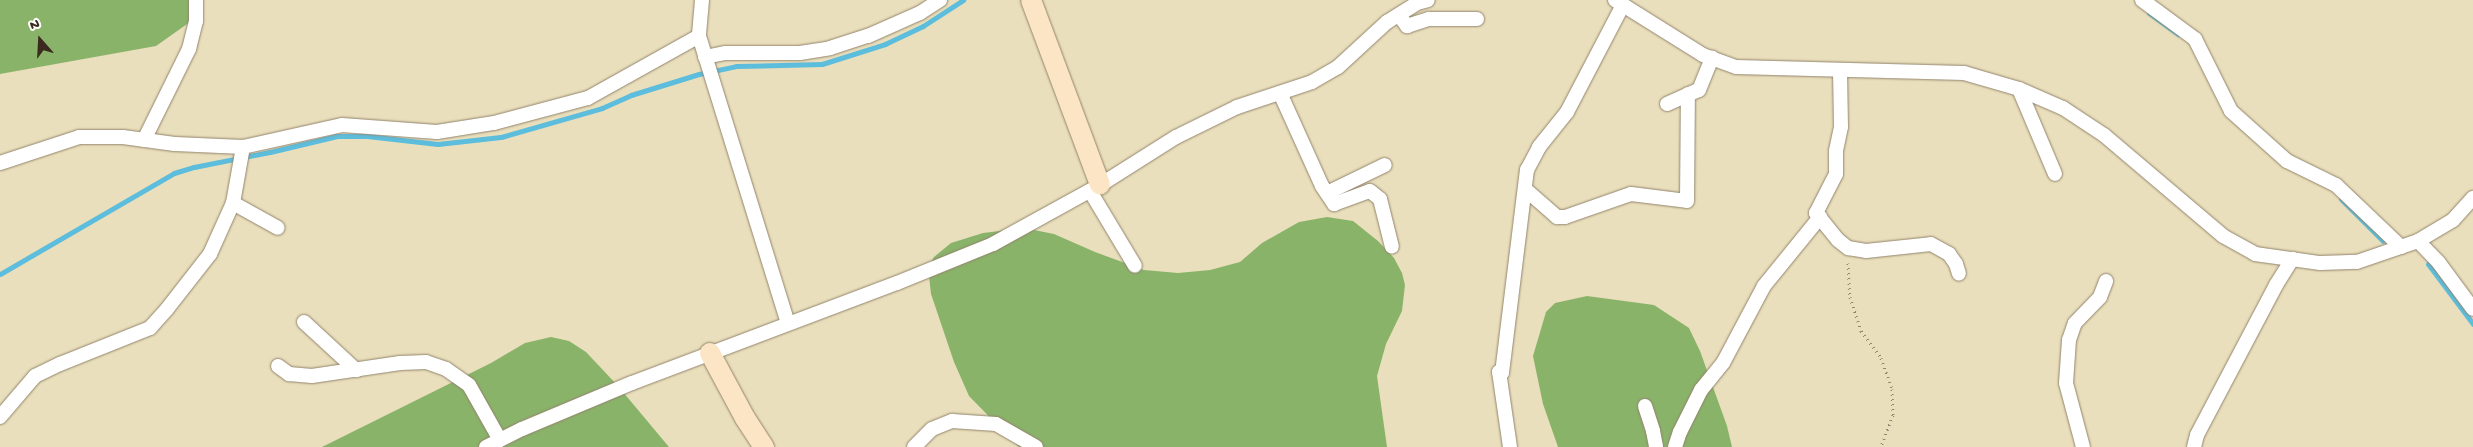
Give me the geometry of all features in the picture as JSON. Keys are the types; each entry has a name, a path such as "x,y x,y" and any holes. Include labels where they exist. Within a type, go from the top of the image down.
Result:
{"street":[{"path":"144,140 189,49 196,21 196,0"},
{"path":"702,0 699,36 788,324"},
{"path":"705,57 726,53 800,53 830,48 868,36 912,17 940,0"},
{"path":"1031,0 1095,188 1135,266"},
{"path":"486,447 623,387 896,284 993,244 1095,188 1176,137 1237,107 1312,82 1338,67 1387,22 1417,4 1428,0"},
{"path":"2142,0 2195,39 2231,111 2287,161 2336,184 2401,247"},
{"path":"1510,447 1499,372 1502,373 1527,170 1538,147 1567,112 1619,2 1703,54 1736,67 1964,73 2019,89 2063,108 2104,135 2223,236 2256,254 2320,263 2358,262 2418,241 2453,220 2472,202"},
{"path":"1399,15 1407,26 1430,19 1477,19"},
{"path":"0,163 80,137 123,137 243,147 342,125 437,132 494,123 588,98 699,36"},
{"path":"1667,104 1699,90 1712,58"},
{"path":"1840,70 1841,127 1836,151 1836,174 1816,213 1838,240 1848,248 1866,251 1931,244 1949,254 1956,264 1959,274"},
{"path":"2019,89 2055,174"},
{"path":"1280,93 1327,194 1334,204 1370,191 1380,199 1392,248"},
{"path":"1525,189 1557,217 1565,217 1631,194 1687,201 1688,94"},
{"path":"0,417 36,376 60,364 150,328 210,254 233,203 243,147"},
{"path":"1327,194 1385,165"},
{"path":"233,203 278,228"},
{"path":"1675,447 1680,432 1701,390 1723,363 1764,286 1820,217"},
{"path":"2418,241 2439,263 2473,309"},
{"path":"2194,447 2202,426 2276,285 2292,259"},
{"path":"2083,447 2066,383 2069,340 2075,323 2100,297 2106,281"},
{"path":"304,322 356,370"},
{"path":"710,353 745,418 764,447"},
{"path":"278,366 289,374 312,376 426,362 446,369 469,384 500,440"},
{"path":"1644,406 1653,431 1656,447"},
{"path":"914,447 932,429 952,421 996,424 1036,447"}],"path":[{"path":"1848,248 1850,297 1861,331 1881,358 1892,389 1893,415 1881,447"}],"green space":[{"path":"0,0 197,0 190,22 156,46 0,74"},
{"path":"1327,217 1353,221 1378,241 1394,258 1402,273 1405,285 1402,311 1386,344 1377,376 1387,447 1019,447 969,396 954,362 931,294 928,267 934,257 951,243 983,233 1024,228 1054,234 1144,270 1178,273 1210,270 1240,262 1262,243 1299,222"},
{"path":"1587,296 1654,305 1689,328 1700,351 1727,426 1732,447 1558,447 1543,404 1533,356 1546,312 1555,303"},
{"path":"551,337 569,341 586,352 618,386 669,447 322,447 491,363 525,343"}],"waterway":[{"path":"0,274 174,173 194,167 337,136 367,136 438,144 501,137 602,108 631,95 699,74 736,66 822,64 885,44 923,26 963,0"},
{"path":"2149,13 2178,34"},
{"path":"2341,199 2383,241"},
{"path":"2428,264 2473,324"}]}
